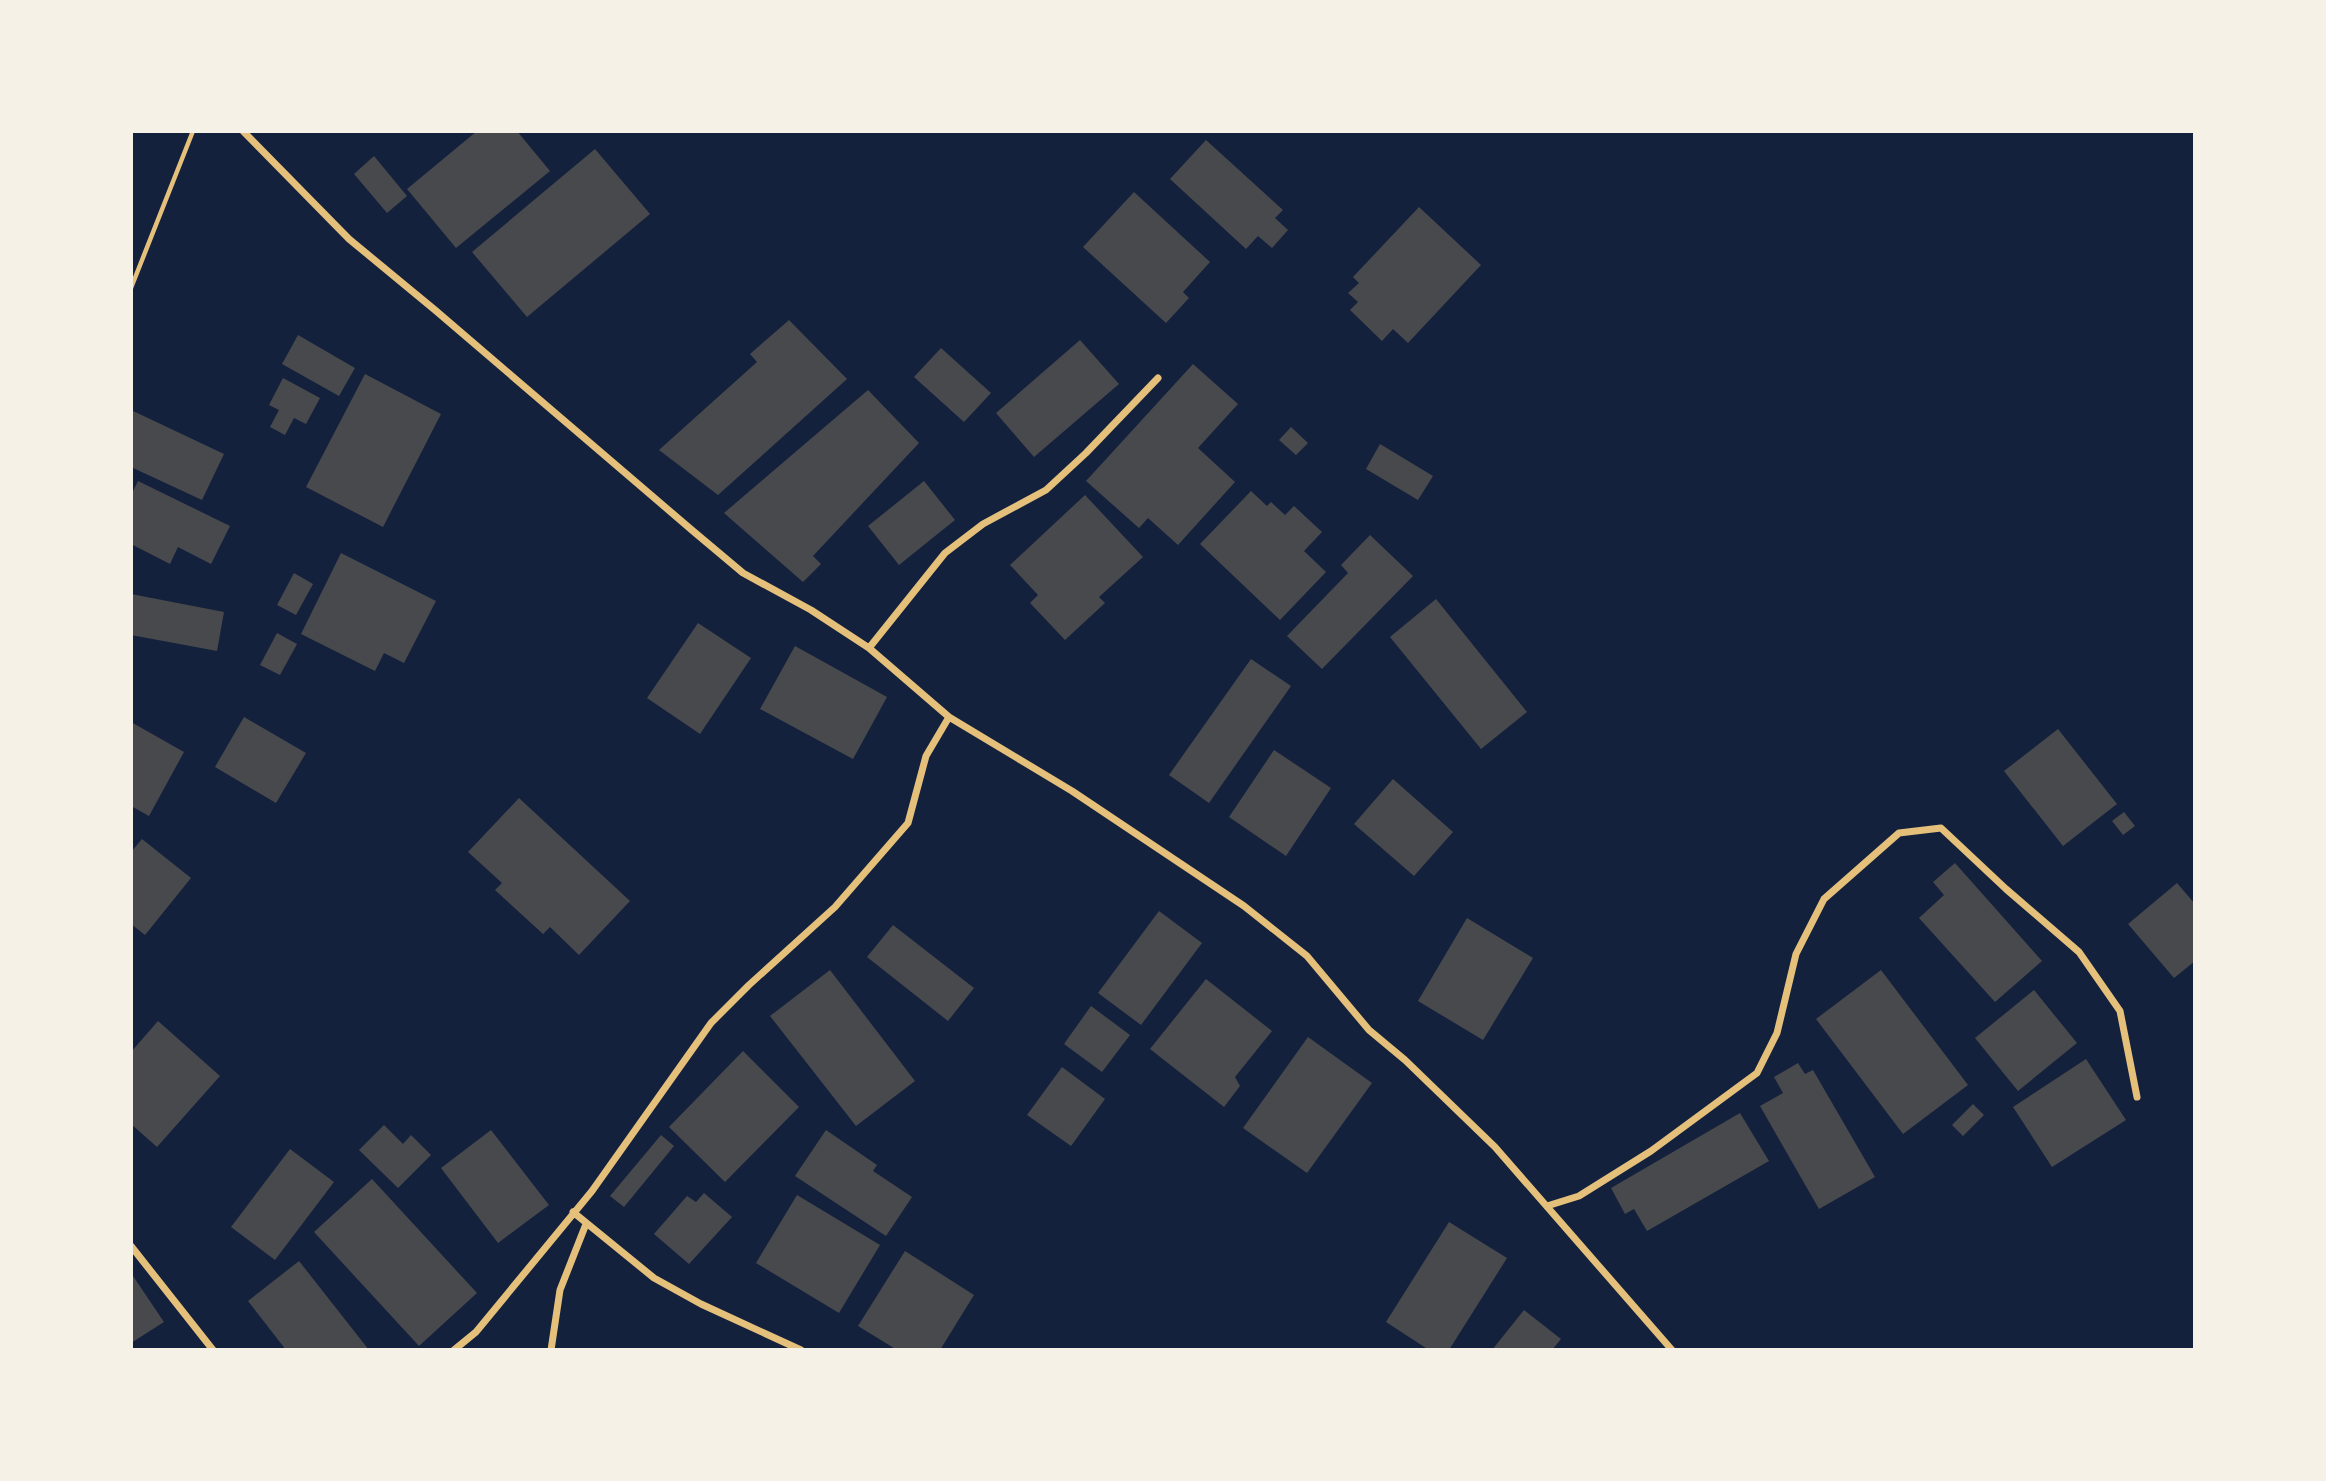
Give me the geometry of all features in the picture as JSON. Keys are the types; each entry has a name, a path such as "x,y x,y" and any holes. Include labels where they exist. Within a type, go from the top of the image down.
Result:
{"street":[{"path":"243,131 349,239 743,573 811,610 869,648 949,717 1072,791 1244,906 1307,956 1369,1030 1405,1060 1495,1147 1672,1350"},
{"path":"869,648 945,553 984,524 1046,490 1086,453 1157,378"},
{"path":"454,1350 476,1332 592,1191 711,1023 835,907 908,823 926,756 949,717"},
{"path":"1547,1206 1579,1196 1651,1151 1757,1073 1777,1033 1796,954 1825,899 1899,833 1941,828 2079,952 2120,1011 2137,1097"},
{"path":"573,1212 654,1278 701,1304 801,1350"},
{"path":"551,1350 560,1290 586,1224"},
{"path":"131,1245 213,1350"}],"path":[{"path":"131,288 193,131"}],"building":[{"path":"477,131 517,131 550,171 456,248 407,189"},
{"path":"1206,140 1283,210 1275,218 1288,230 1272,248 1258,236 1246,249 1170,179"},
{"path":"595,149 650,214 527,317 472,252"},
{"path":"374,156 407,196 387,213 354,174"},
{"path":"1134,192 1210,262 1183,292 1189,298 1166,323 1083,247"},
{"path":"1419,207 1481,265 1408,343 1393,329 1382,341 1350,310 1358,302 1348,293 1359,283 1353,277"},
{"path":"789,320 847,379 718,495 659,450 757,362 750,354"},
{"path":"298,335 355,368 339,396 282,364"},
{"path":"1080,340 1119,384 1034,457 996,413"},
{"path":"941,348 991,393 964,422 914,377"},
{"path":"1193,364 1238,404 1198,448 1235,482 1178,545 1148,518 1139,528 1086,481"},
{"path":"365,374 441,414 383,527 306,487"},
{"path":"283,378 320,398 306,424 294,418 285,435 270,427 279,410 269,405"},
{"path":"868,390 919,443 813,556 821,564 803,582 724,513"},
{"path":"131,410 224,454 202,500 131,467"},
{"path":"1291,427 1308,443 1296,455 1279,440"},
{"path":"1380,444 1433,476 1418,500 1366,469"},
{"path":"138,481 230,526 211,564 178,547 170,564 131,544 131,495"},
{"path":"924,481 955,520 899,565 868,526"},
{"path":"1251,491 1267,506 1271,502 1285,515 1294,506 1322,532 1304,551 1326,572 1280,620 1200,544"},
{"path":"1085,495 1143,557 1099,597 1105,603 1065,640 1030,603 1038,595 1010,565"},
{"path":"1370,535 1413,576 1322,669 1287,636 1348,573 1341,565"},
{"path":"341,553 436,601 404,663 384,653 375,671 301,634"},
{"path":"294,573 313,584 296,615 277,605"},
{"path":"131,594 224,612 217,651 131,635"},
{"path":"1436,599 1527,712 1481,749 1390,637"},
{"path":"698,623 751,658 700,734 647,698"},
{"path":"277,633 297,644 280,675 260,665"},
{"path":"795,646 887,697 853,759 760,709"},
{"path":"1251,659 1291,686 1209,803 1169,775"},
{"path":"244,717 306,753 276,803 215,767"},
{"path":"131,722 184,752 149,816 131,806"},
{"path":"2058,729 2117,804 2063,846 2004,771"},
{"path":"1274,750 1331,788 1286,856 1229,817"},
{"path":"1393,779 1453,832 1414,876 1354,824"},
{"path":"519,798 630,901 579,955 550,927 543,934 495,890 502,883 468,852"},
{"path":"2124,812 2135,826 2123,835 2112,821"},
{"path":"142,839 191,878 145,935 131,924 131,852"},
{"path":"1955,863 2042,961 1995,1002 1919,918 1944,895 1933,882"},
{"path":"2177,883 2195,904 2195,961 2174,978 2128,924"},
{"path":"1159,911 1202,943 1141,1025 1098,993"},
{"path":"1467,918 1533,958 1483,1040 1418,1001"},
{"path":"893,925 974,988 948,1021 867,957"},
{"path":"830,970 915,1081 856,1126 770,1016"},
{"path":"1881,970 1968,1085 1903,1134 1816,1019"},
{"path":"1206,979 1272,1031 1235,1077 1240,1086 1224,1107 1150,1049"},
{"path":"2034,990 2077,1043 2018,1091 1975,1038"},
{"path":"1091,1006 1130,1035 1102,1072 1064,1044"},
{"path":"158,1021 220,1076 157,1147 131,1124 131,1052"},
{"path":"1308,1037 1372,1083 1307,1173 1243,1128"},
{"path":"743,1051 799,1107 725,1182 669,1127"},
{"path":"2086,1059 2126,1120 2052,1167 2013,1107"},
{"path":"1798,1063 1805,1074 1813,1070 1875,1177 1819,1209 1760,1106 1783,1093 1774,1077"},
{"path":"1062,1067 1105,1099 1071,1146 1027,1115"},
{"path":"1973,1104 1984,1115 1963,1136 1952,1125"},
{"path":"1740,1113 1769,1161 1647,1231 1634,1209 1625,1214 1611,1188"},
{"path":"384,1125 403,1144 411,1135 431,1155 398,1188 359,1150"},
{"path":"491,1130 549,1205 498,1243 441,1168"},
{"path":"826,1130 877,1165 873,1171 912,1197 886,1236 795,1176"},
{"path":"661,1135 674,1146 624,1207 610,1196"},
{"path":"290,1149 334,1182 275,1260 231,1227"},
{"path":"372,1179 477,1293 419,1346 314,1232"},
{"path":"704,1193 732,1217 689,1264 654,1234 687,1196 696,1202"},
{"path":"797,1195 880,1245 839,1313 756,1263"},
{"path":"1449,1222 1507,1258 1449,1350 1429,1350 1386,1322"},
{"path":"905,1251 974,1295 940,1350 897,1350 858,1326"},
{"path":"299,1261 369,1350 286,1350 248,1301"},
{"path":"131,1273 164,1322 131,1343"},
{"path":"1524,1310 1561,1339 1552,1350 1492,1350"}]}
